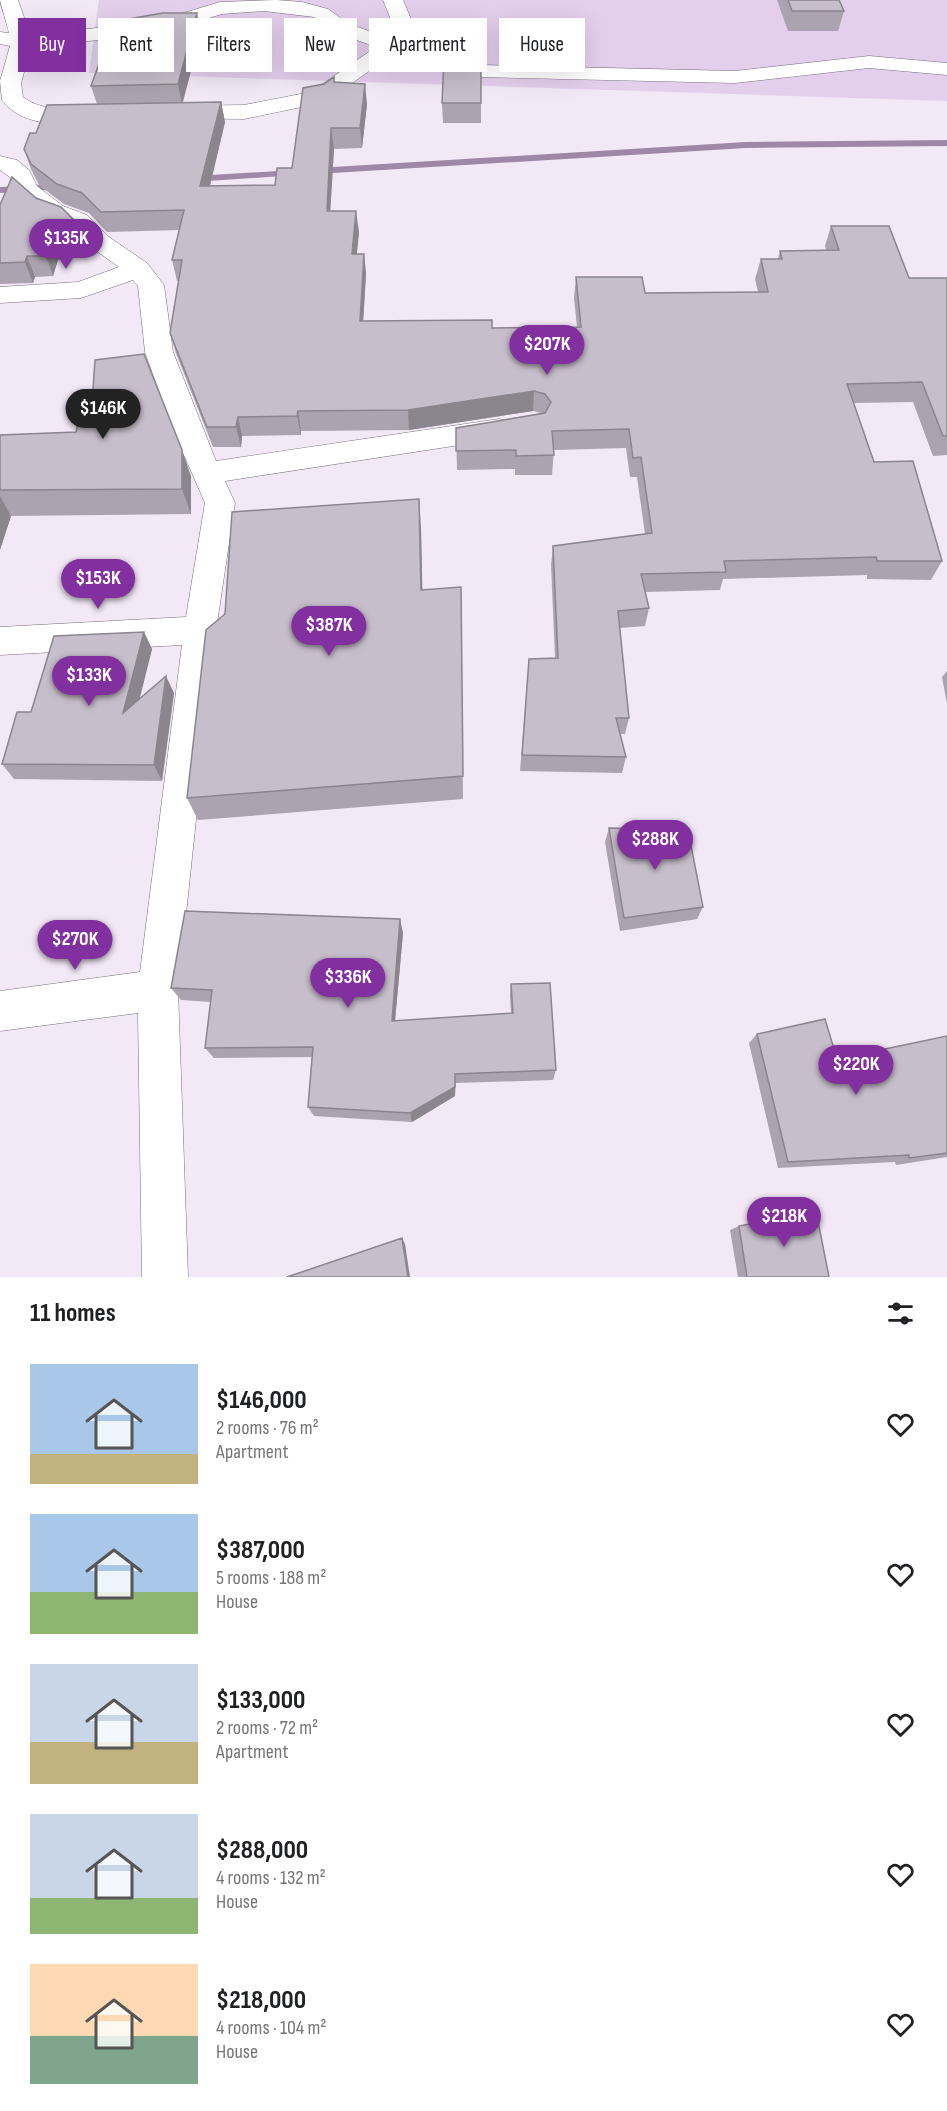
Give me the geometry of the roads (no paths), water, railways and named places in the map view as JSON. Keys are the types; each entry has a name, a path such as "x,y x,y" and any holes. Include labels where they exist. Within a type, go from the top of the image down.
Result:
{"street":[{"path":"8,0 18,30"},
{"path":"393,0 400,18"},
{"path":"86,35 156,28 220,8 264,5 302,8 321,13 342,28 369,38"},
{"path":"0,38 18,41"},
{"path":"18,56 10,83 13,100 27,112 53,116 107,114"},
{"path":"158,112 244,112 318,97 369,61"},
{"path":"487,71 735,77 869,62 947,69"},
{"path":"0,164 9,165 21,175 27,189 54,211 78,220 100,242 138,269 151,285 159,352 187,430 220,503 200,630 158,990 165,1277"},
{"path":"0,295 81,290 138,269"},
{"path":"208,473 522,425"},
{"path":"0,641 200,630"},
{"path":"0,1011 158,990"}],"waterway":[{"path":"316,171 746,145 947,143"},
{"path":"194,179 294,173"},
{"path":"0,190 61,187"}]}
